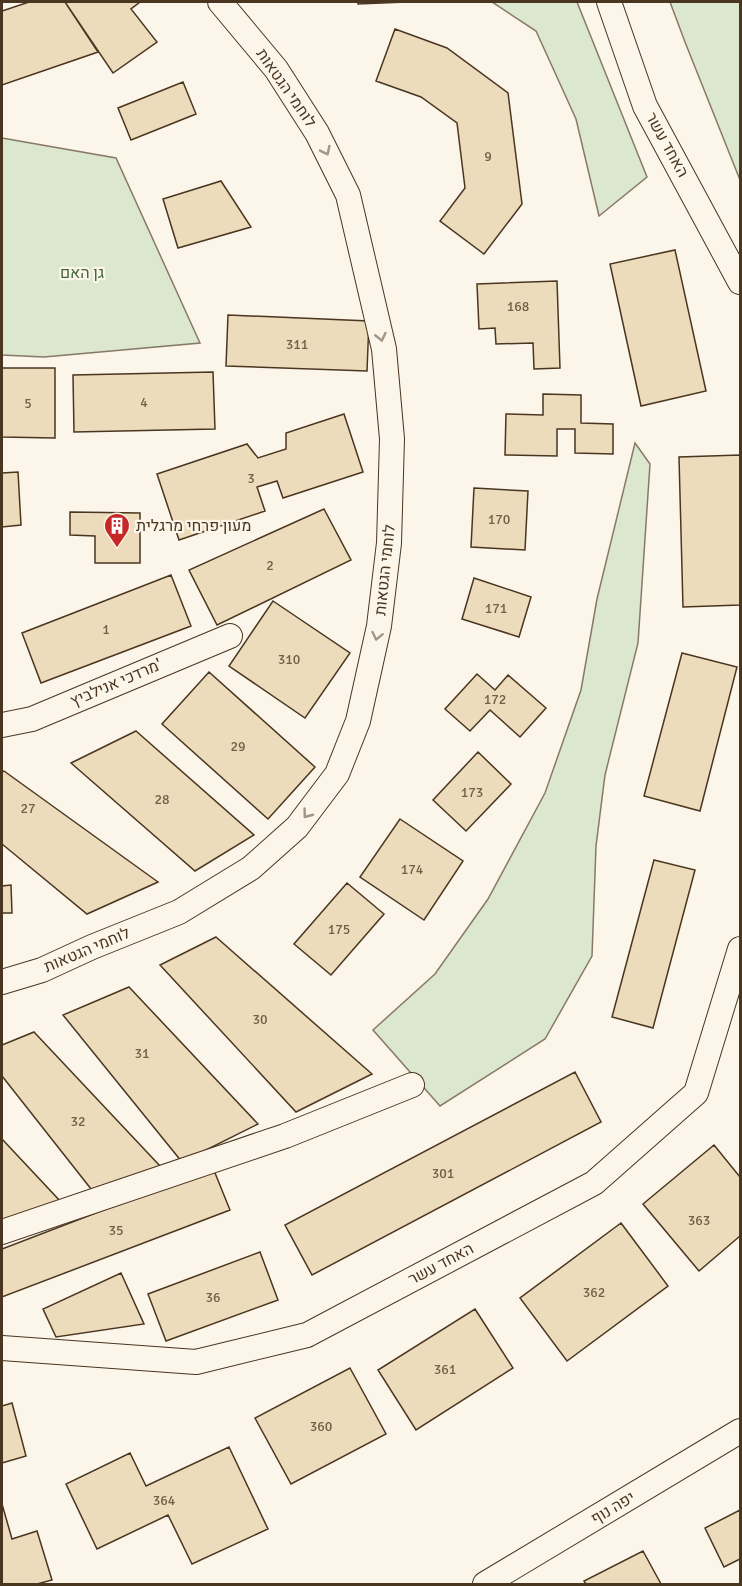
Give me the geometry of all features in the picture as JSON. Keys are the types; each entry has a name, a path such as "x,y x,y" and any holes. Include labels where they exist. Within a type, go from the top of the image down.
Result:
{"street":[{"name":"לוחמי הגטאות","path":"2,982 42,970 179,912 251,868 297,827 337,774 358,721 377,637 389,543 392,439 384,349 348,195 317,133 276,69 220,2"},
{"name":"האחד עשר","path":"609,2 645,106 741,282"},
{"name":"מרדכי אנילביץ'","path":"2,725 32,719 230,636"},
{"name":"האחד עשר","path":"2,1348 196,1362 307,1335 594,1183 696,1093 741,949"},
{"path":"2,1232 285,1136 412,1085"},
{"name":"יפה נוף","path":"485,1584 741,1431"}],"green space":[{"path":"492,2 577,2 647,177 599,216 576,119 536,31"},
{"path":"670,2 740,2 740,180 685,42"},
{"name":"גן האם","path":"2,138 116,158 200,343 44,357 2,355"},
{"path":"635,443 650,464 638,643 605,775 596,846 592,956 545,1039 440,1106 373,1030 435,974 488,899 545,793 581,690 597,599"}],"building":[{"path":"29,2 65,2 98,52 2,85 2,11"},
{"path":"65,2 140,2 131,9 157,42 113,73"},
{"path":"358,2 406,2 358,4"},
{"path":"395,29 447,48 508,93 522,204 484,254 440,221 465,188 457,123 421,97 376,81"},
{"path":"183,82 196,114 131,140 118,108"},
{"path":"221,181 251,227 178,248 163,199"},
{"path":"675,250 706,391 641,406 610,264"},
{"path":"557,281 560,368 534,369 533,343 496,344 495,328 479,329 477,284"},
{"path":"228,315 369,321 367,371 226,366"},
{"path":"2,368 55,368 55,438 2,437"},
{"path":"213,372 215,429 74,432 73,375"},
{"path":"543,394 581,395 581,423 613,424 613,454 575,453 575,429 557,429 557,456 505,455 506,414 543,415"},
{"path":"344,414 363,472 283,498 277,481 257,487 265,511 179,540 157,474 247,444 258,458 286,449 286,433"},
{"path":"740,455 740,605 683,607 679,457"},
{"path":"18,472 21,525 2,527 2,473"},
{"path":"474,488 528,491 525,550 471,547"},
{"path":"324,509 351,560 217,625 189,570"},
{"name":"מעון פרחי מרגלית","path":"70,512 140,513 140,563 95,563 95,536 70,535"},
{"path":"171,575 191,626 41,683 22,633"},
{"path":"474,578 531,597 519,637 462,619"},
{"path":"273,601 350,653 305,718 229,666"},
{"path":"682,653 737,667 700,811 644,796"},
{"path":"209,672 315,767 268,819 162,724"},
{"path":"477,674 495,690 508,675 546,708 520,737 490,710 470,731 445,709"},
{"path":"136,731 254,835 195,871 71,763"},
{"path":"478,752 511,784 466,831 433,800"},
{"path":"4,771 158,882 87,914 2,844 2,772"},
{"path":"400,819 463,861 424,920 360,877"},
{"path":"654,860 695,870 653,1028 612,1017"},
{"path":"347,883 384,914 331,975 294,944"},
{"path":"11,885 12,913 2,913 2,886"},
{"path":"216,937 372,1074 296,1112 160,965"},
{"path":"129,987 258,1124 182,1162 63,1015"},
{"path":"34,1032 160,1166 95,1194 2,1076 2,1045"},
{"path":"575,1072 601,1122 312,1275 285,1225"},
{"path":"2,1139 61,1202 2,1223"},
{"path":"714,1145 740,1177 740,1236 699,1271 643,1204"},
{"path":"213,1168 230,1210 2,1297 2,1249"},
{"path":"621,1223 668,1286 567,1361 520,1298"},
{"path":"260,1252 278,1300 166,1341 148,1294"},
{"path":"121,1273 144,1324 56,1337 43,1309"},
{"path":"475,1309 513,1368 416,1430 378,1370"},
{"path":"350,1368 386,1434 291,1484 255,1418"},
{"path":"12,1403 26,1456 2,1463 2,1406"},
{"path":"229,1447 268,1529 192,1564 168,1515 97,1549 66,1484 130,1453 146,1486"},
{"path":"2,1504 12,1539 37,1531 52,1580 37,1584 2,1584"},
{"path":"740,1510 740,1559 724,1567 705,1528"},
{"path":"643,1551 661,1584 586,1584 584,1581"}],"place":[{"name":"מעון פרחי מרגלית","path":"117,549"}]}
